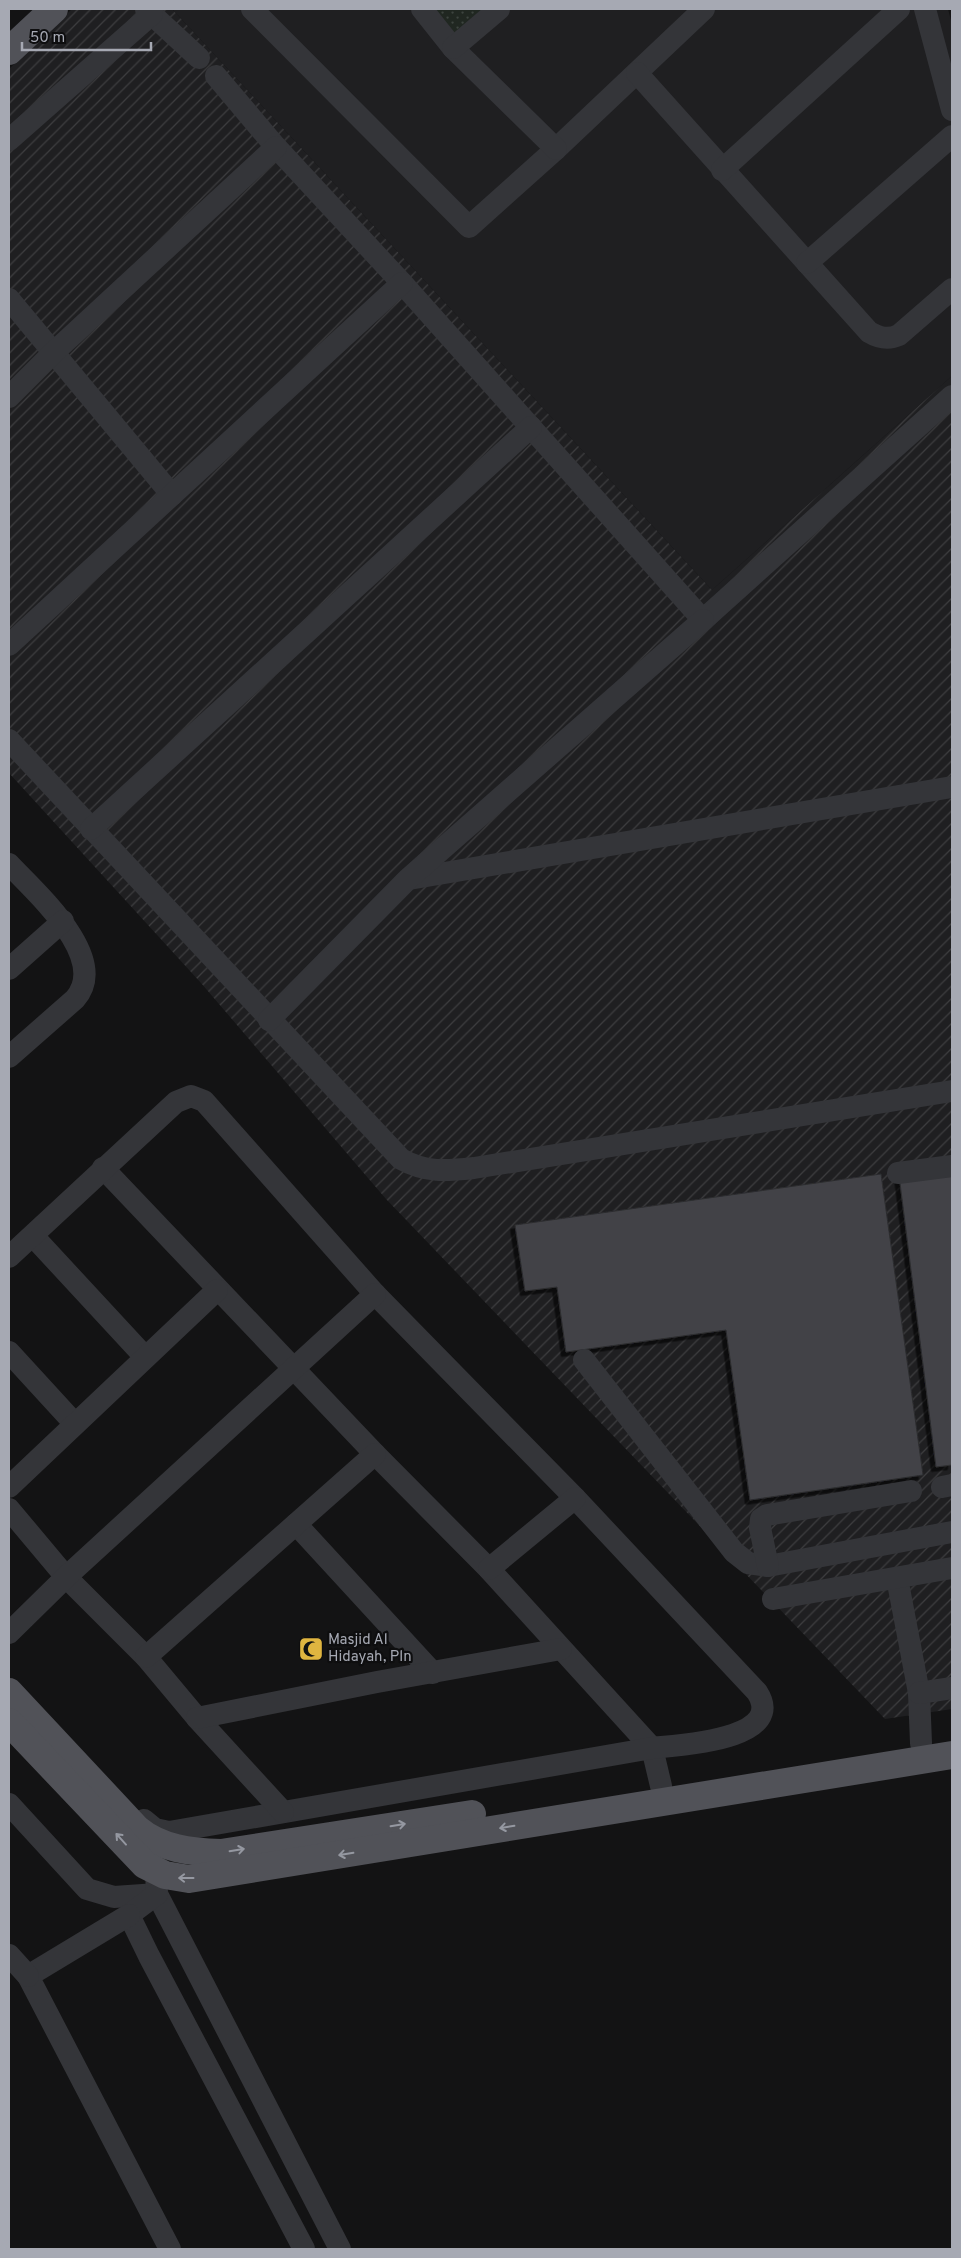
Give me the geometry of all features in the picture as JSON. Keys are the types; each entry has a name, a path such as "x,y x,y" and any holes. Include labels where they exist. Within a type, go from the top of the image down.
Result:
{"main road":[{"path":"9,51 54,9"},
{"path":"9,1692 137,1829 148,1838 188,1851 221,1853 543,1813 952,1755"},
{"path":"9,1722 145,1865 157,1883 175,1878 189,1879 543,1813 661,1786 952,1737"}],"street":[{"path":"252,9 469,227 556,149 704,9"},
{"path":"422,9 453,48 556,149"},
{"path":"453,48 499,9"},
{"path":"722,170 899,9"},
{"path":"925,9 952,110"},
{"path":"9,140 149,12 199,58"},
{"path":"637,73 869,332 878,338 899,335 952,289"},
{"path":"216,76 276,147 402,284 703,620"},
{"path":"807,263 952,136"},
{"path":"9,397 53,353 276,147"},
{"path":"9,645 402,284"},
{"path":"9,299 172,495"},
{"path":"269,1020 408,879 703,620 952,396"},
{"path":"91,828 530,427"},
{"path":"9,740 401,1159 414,1166 431,1171 474,1168 952,1091"},
{"path":"408,879 952,787"},
{"path":"9,864 63,921 82,961 85,982 83,991 9,1057"},
{"path":"9,969 63,921"},
{"path":"9,1257 176,1102 192,1096 204,1101 375,1294 575,1498 761,1698 763,1711 760,1717 738,1733 715,1740 652,1748 169,1832 155,1829 9,1676"},
{"path":"898,1174 952,1166"},
{"path":"103,1168 294,1370 489,1569 652,1748 661,1786"},
{"path":"33,1236 145,1357"},
{"path":"9,1487 217,1290"},
{"path":"9,1633 66,1577 375,1294"},
{"path":"9,1352 75,1424"},
{"path":"584,1360 734,1552 748,1563 768,1566 952,1532"},
{"path":"146,1657 375,1454"},
{"path":"768,1566 760,1528 762,1519 767,1515 911,1491"},
{"path":"489,1569 575,1498"},
{"path":"9,1509 66,1577 146,1657 197,1718 283,1812"},
{"path":"296,1524 433,1673"},
{"path":"773,1599 952,1568"},
{"path":"897,1578 919,1693 922,1743"},
{"path":"197,1718 561,1649"},
{"path":"919,1693 952,1688"},
{"path":"9,1804 87,1889 114,1897 157,1883"},
{"path":"28,1976 129,1914 157,1883"},
{"path":"157,1883 340,2249"},
{"path":"129,1914 304,2249"},
{"path":"9,1955 28,1976 170,2249"}],"shaded area":[{"path":"72,9 172,9 712,590 952,376 952,1709 885,1719 386,1199 201,983 9,773 9,69"},
{"path":"172,9 948,9 952,24 952,376 712,590"},
{"path":"415,9 497,9 453,48"}],"building":[{"path":"952,1168 952,1465 936,1467 899,1175"},
{"path":"881,1174 923,1475 750,1500 726,1330 566,1352 557,1287 525,1291 515,1225"}],"place":[{"name":"Masjid Al Hidayah, Pln","path":"311,1649"}]}
